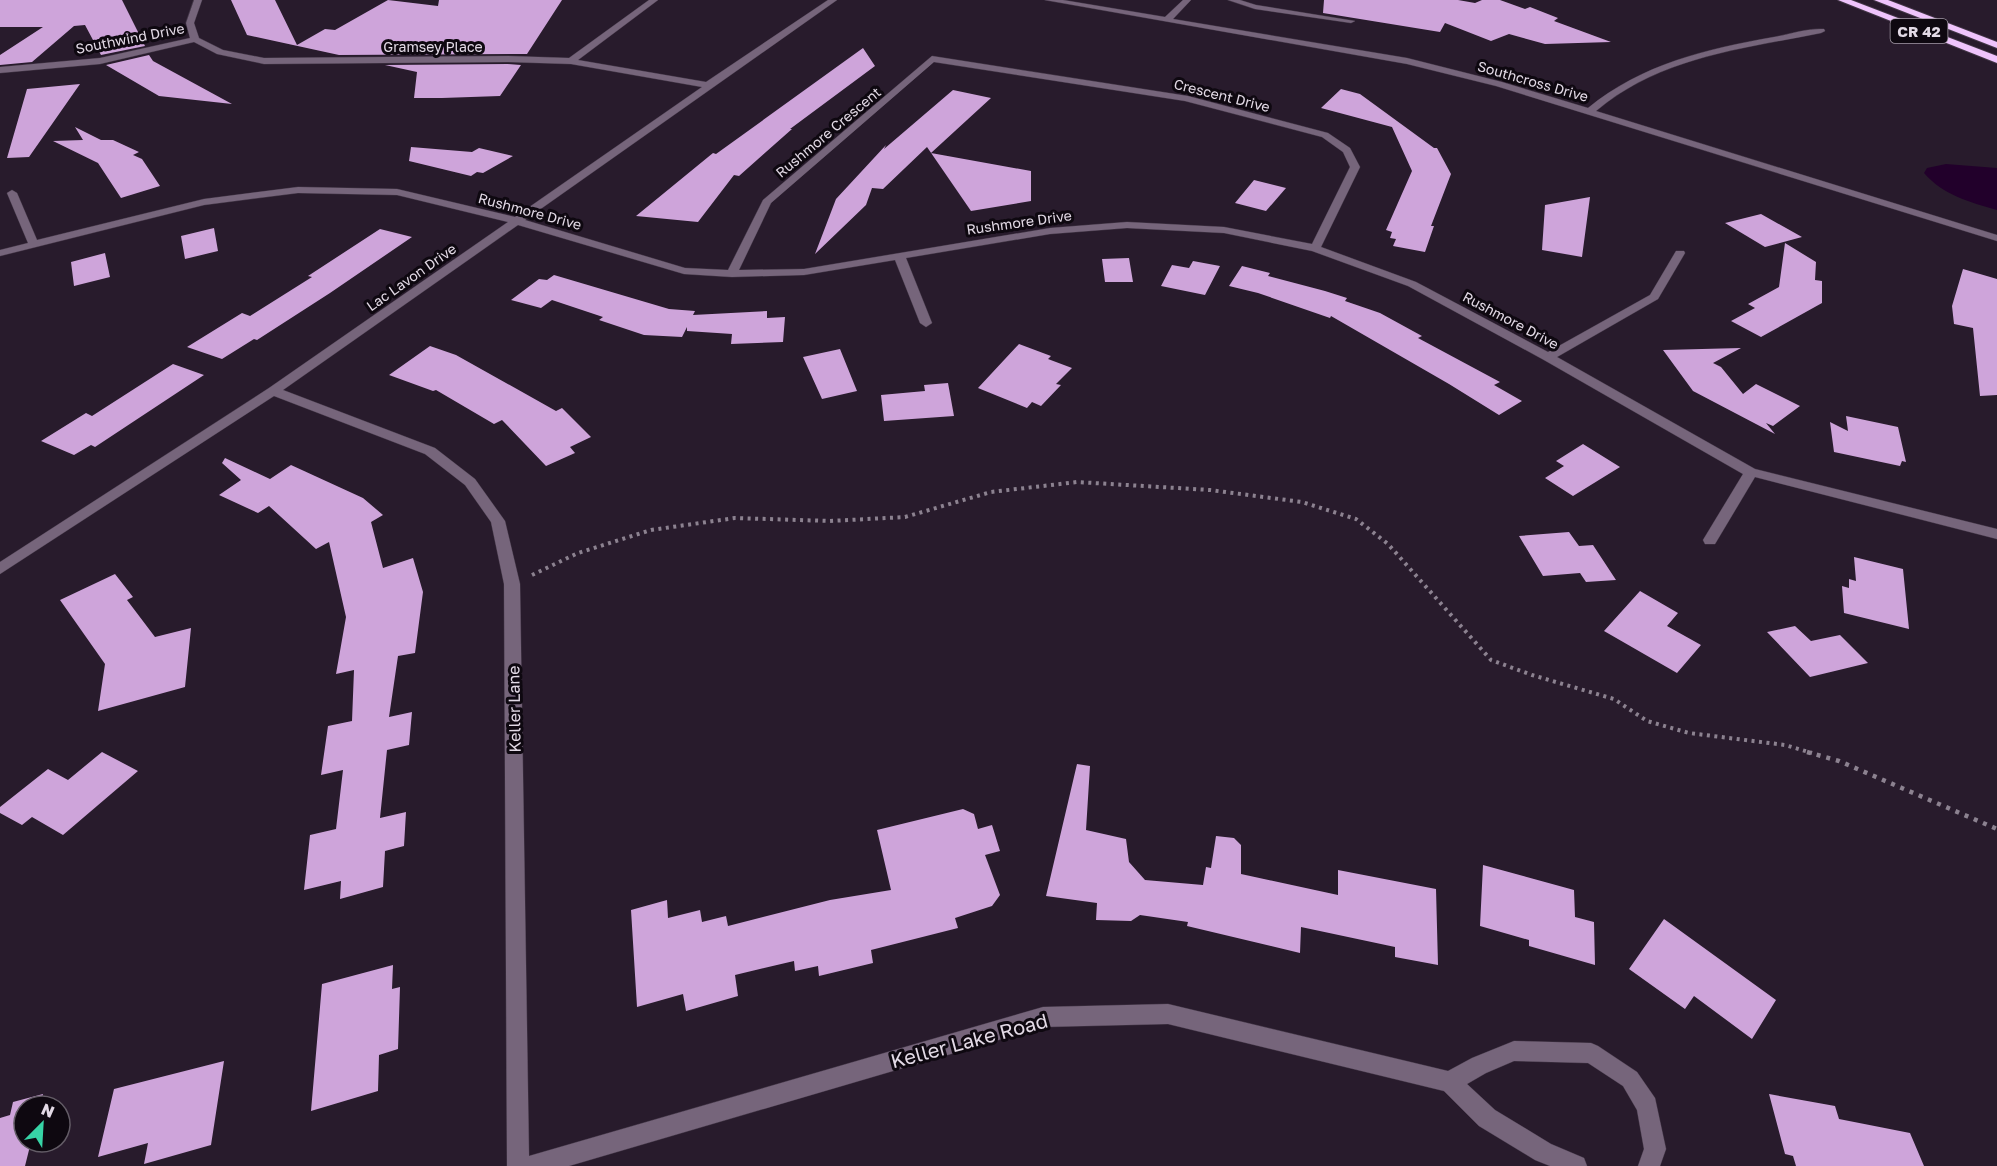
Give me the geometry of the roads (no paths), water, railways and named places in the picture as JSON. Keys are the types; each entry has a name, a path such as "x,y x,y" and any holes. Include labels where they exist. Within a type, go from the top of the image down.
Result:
{"highway":[{"name":"CR 42","path":"1843,0 1997,60"},
{"name":"CR 42","path":"1879,0 1997,45"}],"street":[{"path":"195,39 190,24 198,0"},
{"path":"571,61 654,0"},
{"name":"Lac Lavon Drive","path":"0,569 273,391 832,0"},
{"name":"Southcross Drive","path":"1049,0 1407,62 1499,84 1997,238"},
{"path":"1167,20 1187,0"},
{"path":"1232,0 1255,7 1351,21"},
{"path":"1589,112 1616,90 1679,61 1821,31"},
{"name":"Gramsey Place","path":"195,39 219,52 264,61 508,59 571,61 706,85 714,83"},
{"name":"Southwind Drive","path":"0,70 100,60 195,39"},
{"name":"Rushmore Crescent","path":"732,274 767,202 932,59 976,66"},
{"name":"Crescent Drive","path":"976,66 1185,98 1325,135 1347,150 1355,167 1315,248"},
{"name":"Rushmore Drive","path":"0,253 204,202 298,190 397,192 516,221 684,271 732,274 804,272 1050,231 1127,225 1224,230 1315,248 1412,284 1548,357 1751,472 1997,534"},
{"path":"12,193 33,243"},
{"path":"1548,357 1654,297 1680,253"},
{"path":"899,255 926,323"},
{"name":"Keller Lane","path":"273,391 430,451 470,482 498,521 512,584 518,1166"},
{"path":"1710,540 1751,472"},
{"name":"Keller Lake Road","path":"531,1166 1043,1017 1168,1014 1450,1082"},
{"path":"1576,1166 1543,1152 1487,1118 1450,1082 1479,1065 1514,1051 1591,1053 1630,1079 1647,1106 1655,1149 1649,1166"}]}
